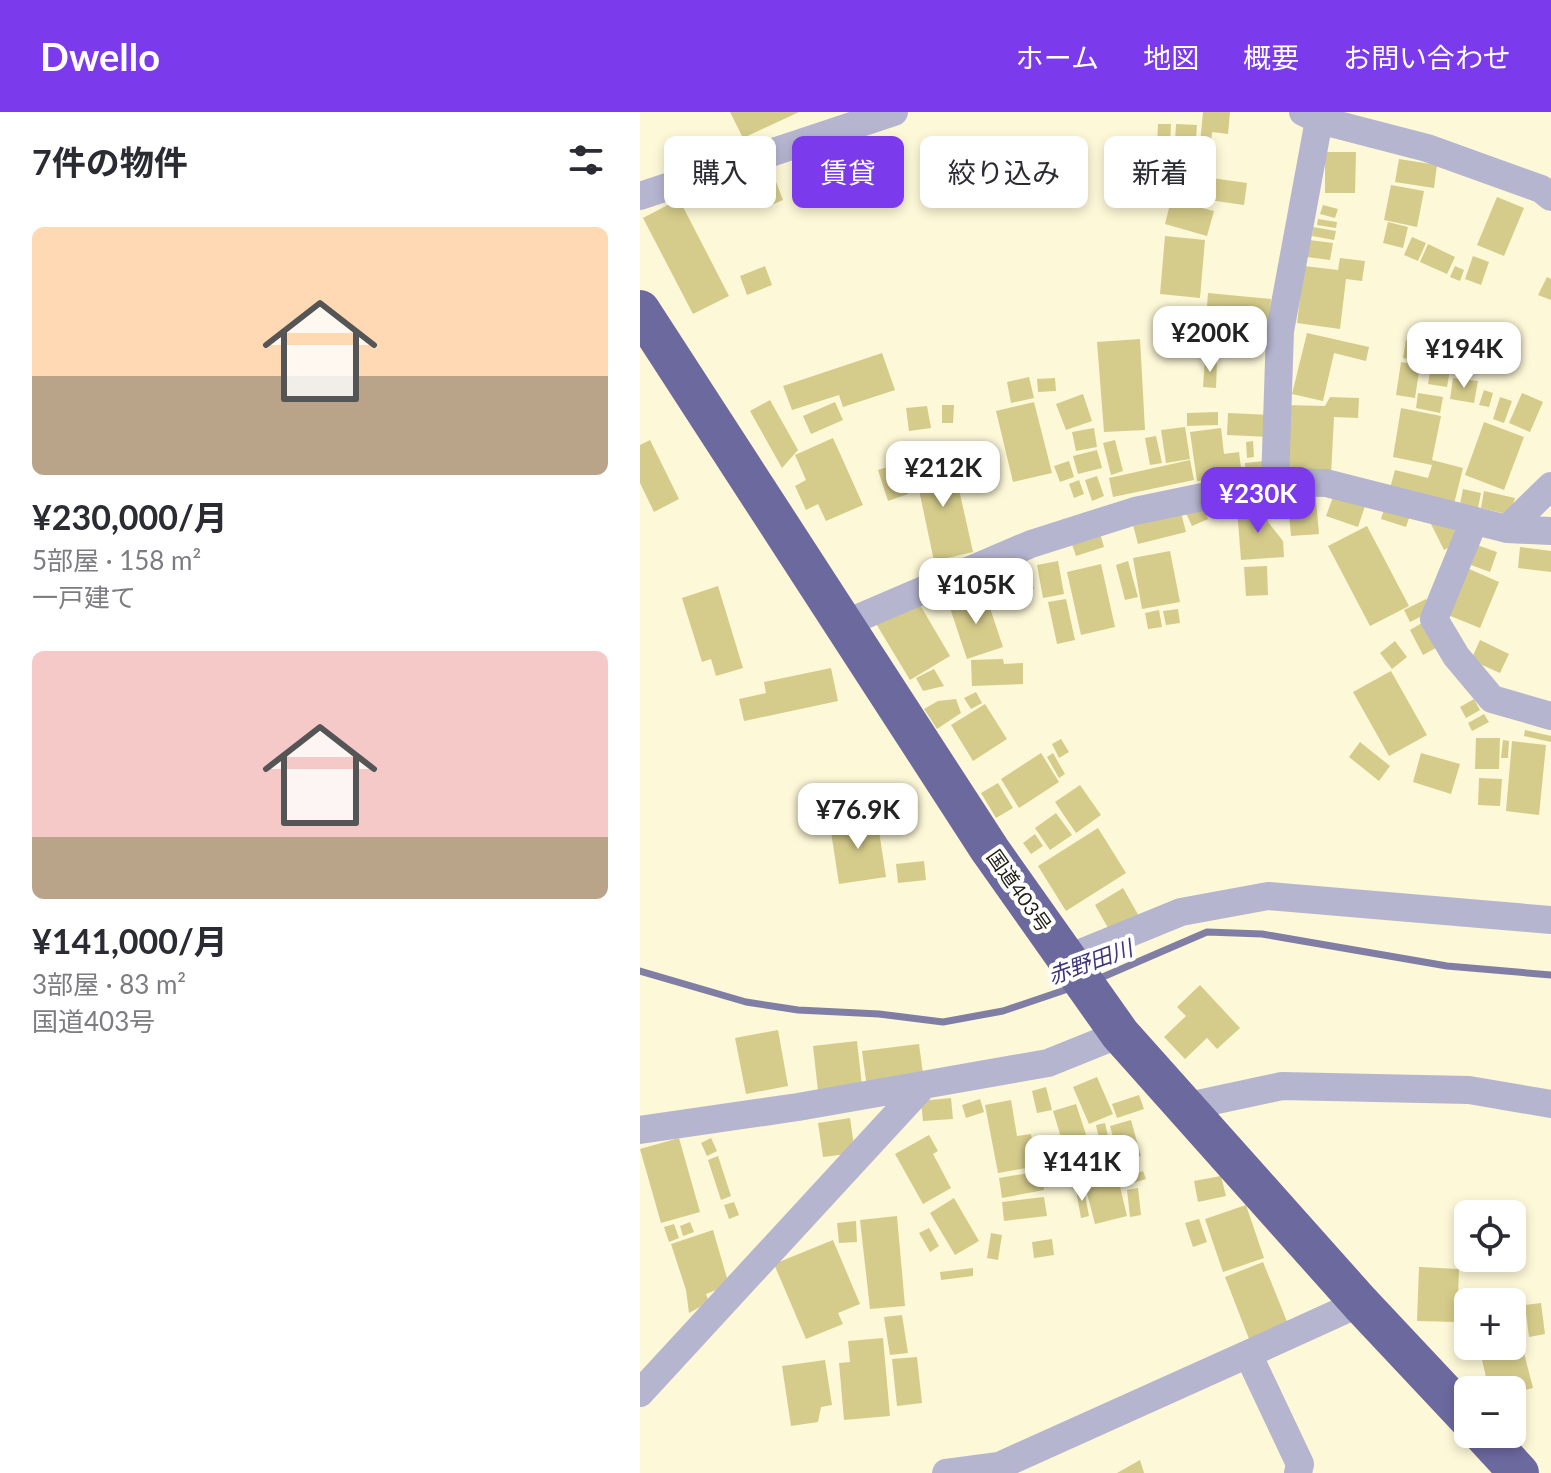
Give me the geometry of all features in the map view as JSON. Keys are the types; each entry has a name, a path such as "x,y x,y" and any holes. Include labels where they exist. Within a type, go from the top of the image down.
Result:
{"highway":[{"name":"国道403号","path":"640,310 990,850 1113,1023 1184,1107 1454,1403"},
{"path":"1496,1448 1519,1473"}],"street":[{"path":"640,196 894,112"},
{"path":"1275,482 1280,331 1311,116 1427,148 1541,189 1551,197"},
{"path":"844,624 1031,544 1135,511 1275,482 1326,483 1507,529 1551,531"},
{"path":"1507,529 1551,486"},
{"path":"1474,521 1434,619 1456,656 1492,699 1551,716"},
{"path":"1072,967 1181,912 1268,896 1551,920"},
{"path":"640,1130 922,1087 1048,1063 1113,1023"},
{"path":"1184,1107 1282,1086 1469,1090 1551,1104"},
{"path":"640,1393 922,1087"},
{"path":"946,1473 999,1466 1360,1303"},
{"path":"1248,1354 1300,1464 1298,1473"}],"building":[{"path":"730,112 799,112 747,136 742,136"},
{"path":"1203,112 1230,112 1228,134 1212,132 1212,136 1201,136"},
{"path":"1158,124 1171,124 1170,136 1157,136"},
{"path":"1176,124 1197,125 1196,136 1175,136"},
{"path":"1325,152 1356,152 1355,193 1325,193"},
{"path":"1399,159 1437,165 1434,188 1395,182"},
{"path":"1216,179 1247,183 1244,205 1216,201"},
{"path":"776,182 783,200 776,203"},
{"path":"1391,185 1424,191 1417,227 1384,220"},
{"path":"1497,197 1524,208 1504,256 1477,245"},
{"path":"1323,205 1338,209 1335,218 1320,214"},
{"path":"664,207 684,208 729,296 693,314 643,218"},
{"path":"1169,208 1214,211 1207,236 1165,224"},
{"path":"1318,219 1337,222 1336,228 1317,225"},
{"path":"1388,222 1408,227 1403,248 1383,243"},
{"path":"1313,227 1336,231 1334,240 1312,236"},
{"path":"1165,236 1205,240 1200,298 1160,294"},
{"path":"1412,237 1426,243 1418,261 1404,255"},
{"path":"1309,240 1333,243 1330,260 1307,257"},
{"path":"1428,244 1455,257 1447,274 1420,262"},
{"path":"1473,256 1489,262 1481,285 1465,279"},
{"path":"1340,258 1365,261 1362,281 1346,279 1340,329 1297,323 1304,266 1338,270"},
{"path":"765,266 772,285 747,295 740,276"},
{"path":"1455,266 1464,270 1460,281 1450,277"},
{"path":"1547,277 1551,279 1551,300 1538,295"},
{"path":"1208,293 1271,299 1269,325 1206,319"},
{"path":"1182,306 1202,311 1200,316 1181,312"},
{"path":"1162,311 1200,319 1193,349 1155,341"},
{"path":"1307,333 1369,347 1366,361 1334,353 1323,401 1292,394"},
{"path":"1140,339 1145,430 1104,432 1097,342"},
{"path":"1406,340 1423,343 1421,361 1403,358"},
{"path":"882,353 895,390 843,407 839,395 792,410 783,386"},
{"path":"1205,360 1217,360 1216,388 1203,387"},
{"path":"1432,360 1451,364 1447,387 1428,384"},
{"path":"1401,362 1420,365 1415,398 1396,395"},
{"path":"1029,377 1034,398 1011,403 1007,382"},
{"path":"1055,378 1056,391 1038,392 1037,379"},
{"path":"1453,378 1478,381 1474,403 1450,399"},
{"path":"1484,390 1493,393 1489,407 1479,405"},
{"path":"1418,393 1443,397 1440,413 1416,408"},
{"path":"1522,393 1543,402 1530,432 1509,423"},
{"path":"1083,394 1092,421 1066,430 1056,404"},
{"path":"1330,397 1359,398 1358,418 1334,417 1331,475 1281,473 1285,405 1325,406"},
{"path":"1500,397 1512,401 1504,423 1493,419"},
{"path":"770,400 798,450 782,468 750,411"},
{"path":"835,402 843,420 811,434 803,416"},
{"path":"1034,402 1052,473 1013,482 996,411"},
{"path":"942,405 954,405 953,423 942,423"},
{"path":"927,406 931,428 909,431 906,408"},
{"path":"1401,408 1441,416 1432,460 1463,468 1453,508 1389,492 1395,470 1428,478 1432,465 1393,457"},
{"path":"1218,412 1218,425 1187,426 1187,413"},
{"path":"1228,413 1271,415 1270,437 1227,435"},
{"path":"1484,422 1524,437 1504,490 1465,475"},
{"path":"1185,427 1190,459 1166,463 1161,430"},
{"path":"1094,428 1097,447 1076,451 1072,432"},
{"path":"1221,428 1224,454 1239,452 1242,476 1197,481 1190,432"},
{"path":"1156,436 1162,463 1150,465 1145,438"},
{"path":"833,438 863,505 826,521 818,504 806,510 795,486 806,480 795,455"},
{"path":"650,440 679,499 654,512 640,483 640,445"},
{"path":"1115,440 1123,471 1111,475 1103,443"},
{"path":"1253,441 1254,457 1247,458 1246,442"},
{"path":"1097,450 1102,468 1078,474 1073,456"},
{"path":"952,458 973,552 934,561 914,466"},
{"path":"1190,460 1194,480 1113,497 1109,478"},
{"path":"1069,461 1074,477 1060,482 1054,466"},
{"path":"1265,461 1266,475 1246,477 1245,463"},
{"path":"897,464 908,494 888,501 878,470"},
{"path":"1097,476 1104,496 1092,501 1085,480"},
{"path":"1079,480 1084,494 1074,498 1069,484"},
{"path":"1315,489 1319,534 1291,536 1287,491"},
{"path":"1336,489 1367,500 1358,527 1326,516"},
{"path":"1463,489 1481,493 1477,513 1459,509"},
{"path":"1484,491 1515,498 1510,515 1481,508"},
{"path":"1387,500 1412,509 1406,527 1381,519"},
{"path":"1201,503 1208,519 1192,526 1185,511"},
{"path":"1266,507 1268,522 1283,541 1284,557 1241,560 1237,509"},
{"path":"1180,509 1186,532 1138,544 1132,521"},
{"path":"1448,516 1460,542 1444,550 1431,524"},
{"path":"1367,526 1409,606 1370,626 1328,546"},
{"path":"1099,530 1104,547 1076,556 1070,539"},
{"path":"1477,545 1497,552 1490,572 1471,565"},
{"path":"1520,547 1551,551 1551,572 1518,568"},
{"path":"1170,551 1180,602 1142,609 1133,558"},
{"path":"999,561 1005,577 971,592 965,576"},
{"path":"1058,561 1064,594 1043,598 1037,565"},
{"path":"1128,561 1138,597 1125,600 1116,565"},
{"path":"1101,564 1115,627 1081,635 1067,572"},
{"path":"1267,566 1268,595 1246,596 1244,567"},
{"path":"1467,568 1499,582 1480,628 1448,615"},
{"path":"1029,570 1034,589 1016,594 1011,574"},
{"path":"718,586 743,668 716,676 711,659 702,662 682,598"},
{"path":"985,593 1003,647 967,659 949,605"},
{"path":"916,598 950,656 910,680 875,622"},
{"path":"1066,599 1075,640 1057,644 1048,602"},
{"path":"1426,599 1432,611 1410,622 1404,610"},
{"path":"1178,609 1180,623 1166,625 1163,611"},
{"path":"1159,610 1162,627 1148,629 1145,613"},
{"path":"1427,620 1441,645 1423,655 1410,630"},
{"path":"1480,640 1509,654 1500,673 1471,660"},
{"path":"1395,641 1407,657 1392,669 1380,653"},
{"path":"1003,659 1004,664 1023,663 1023,684 972,686 971,660"},
{"path":"831,668 838,701 744,721 739,699 766,693 764,682"},
{"path":"934,669 944,686 923,691 916,678"},
{"path":"1391,671 1427,735 1389,756 1353,692"},
{"path":"976,692 982,703 971,709 964,698"},
{"path":"956,699 961,713 937,729 924,709 938,701"},
{"path":"1474,699 1480,710 1466,718 1460,707"},
{"path":"985,704 1007,739 973,761 951,725"},
{"path":"1484,714 1489,722 1472,731 1468,723"},
{"path":"1525,730 1551,736 1551,742 1524,736"},
{"path":"1476,738 1500,738 1499,769 1475,769"},
{"path":"1061,739 1069,752 1059,758 1052,744"},
{"path":"1503,740 1509,741 1508,758 1501,758"},
{"path":"1512,741 1546,745 1539,815 1506,811"},
{"path":"1360,742 1390,766 1379,781 1349,757"},
{"path":"1041,753 1059,782 1019,808 1001,779"},
{"path":"1053,753 1065,774 1059,778 1047,757"},
{"path":"1421,753 1460,764 1451,794 1413,782"},
{"path":"1479,778 1502,779 1500,806 1478,805"},
{"path":"998,783 1013,808 996,818 981,793"},
{"path":"884,785 893,799 872,812 863,797"},
{"path":"1080,785 1101,815 1076,833 1055,802"},
{"path":"1056,813 1072,835 1050,850 1035,828"},
{"path":"877,818 886,877 839,884 830,825"},
{"path":"1098,828 1126,873 1066,911 1038,866"},
{"path":"1035,834 1043,846 1031,854 1023,843"},
{"path":"924,861 926,880 898,883 896,864"},
{"path":"1123,888 1140,918 1112,935 1095,905"},
{"path":"1200,985 1240,1028 1217,1049 1207,1038 1185,1059 1164,1037 1186,1016 1177,1007"},
{"path":"778,1030 788,1086 746,1094 735,1038"},
{"path":"857,1041 862,1086 818,1091 813,1046"},
{"path":"919,1044 924,1081 867,1088 862,1051"},
{"path":"1097,1077 1113,1114 1089,1124 1073,1087"},
{"path":"1046,1087 1052,1110 1037,1113 1032,1091"},
{"path":"1139,1095 1144,1109 1117,1118 1112,1104"},
{"path":"951,1098 953,1119 923,1121 921,1101"},
{"path":"980,1099 984,1112 966,1118 962,1105"},
{"path":"1011,1100 1017,1136 1031,1134 1037,1166 998,1173 985,1105"},
{"path":"1076,1104 1091,1150 1067,1157 1053,1111"},
{"path":"850,1118 855,1153 823,1157 818,1123"},
{"path":"1131,1120 1141,1156 1120,1162 1110,1126"},
{"path":"1105,1123 1112,1154 1103,1156 1096,1125"},
{"path":"929,1135 938,1151 933,1154 951,1188 923,1204 895,1154"},
{"path":"679,1138 700,1212 661,1223 640,1149"},
{"path":"711,1138 717,1151 707,1156 701,1143"},
{"path":"1091,1154 1095,1168 1070,1174 1066,1161"},
{"path":"718,1156 731,1196 721,1200 708,1160"},
{"path":"1116,1170 1127,1216 1095,1224 1083,1178"},
{"path":"1041,1171 1044,1190 1002,1198 999,1178"},
{"path":"1143,1171 1146,1179 1127,1185 1124,1177"},
{"path":"1221,1176 1226,1196 1198,1202 1194,1181"},
{"path":"1138,1188 1141,1215 1130,1217 1127,1190"},
{"path":"1084,1189 1089,1216 1081,1218 1076,1190"},
{"path":"1044,1197 1047,1216 1004,1221 1002,1202"},
{"path":"954,1198 979,1241 955,1255 930,1213"},
{"path":"734,1202 739,1215 729,1219 724,1205"},
{"path":"1246,1205 1264,1258 1223,1272 1205,1219"},
{"path":"897,1216 905,1306 870,1309 860,1220"},
{"path":"1199,1219 1207,1242 1193,1247 1185,1223"},
{"path":"856,1221 857,1242 839,1243 837,1223"},
{"path":"690,1222 694,1232 683,1236 680,1226"},
{"path":"674,1224 679,1238 669,1242 664,1227"},
{"path":"929,1228 939,1246 930,1252 919,1233"},
{"path":"713,1230 729,1285 706,1294 709,1302 689,1313 686,1290 671,1244"},
{"path":"991,1233 1002,1235 998,1260 987,1258"},
{"path":"1052,1239 1054,1255 1034,1258 1032,1242"},
{"path":"833,1240 860,1304 838,1313 843,1324 806,1339 774,1264"},
{"path":"1263,1262 1290,1329 1251,1344 1225,1277"},
{"path":"1419,1267 1454,1269 1454,1272 1459,1272 1458,1288 1454,1288 1454,1322 1417,1321"},
{"path":"973,1268 973,1276 941,1280 940,1272"},
{"path":"1541,1303 1545,1334 1529,1337 1526,1305"},
{"path":"902,1315 908,1353 890,1355 884,1317"},
{"path":"883,1338 890,1416 844,1420 839,1363 850,1362 848,1341"},
{"path":"917,1357 922,1403 897,1406 892,1359"},
{"path":"825,1360 832,1405 821,1407 818,1422 791,1426 782,1366"},
{"path":"1482,1360 1526,1360 1533,1388 1526,1390 1526,1376 1486,1376"},
{"path":"1140,1460 1144,1473 1117,1473"}],"waterway":[{"name":"赤野田川","path":"1098,979 1207,932 1262,934 1447,966 1551,975"},
{"name":"赤野田川","path":"640,971 746,1002 798,1010 879,1014 943,1022 1003,1011 1071,988"}]}
